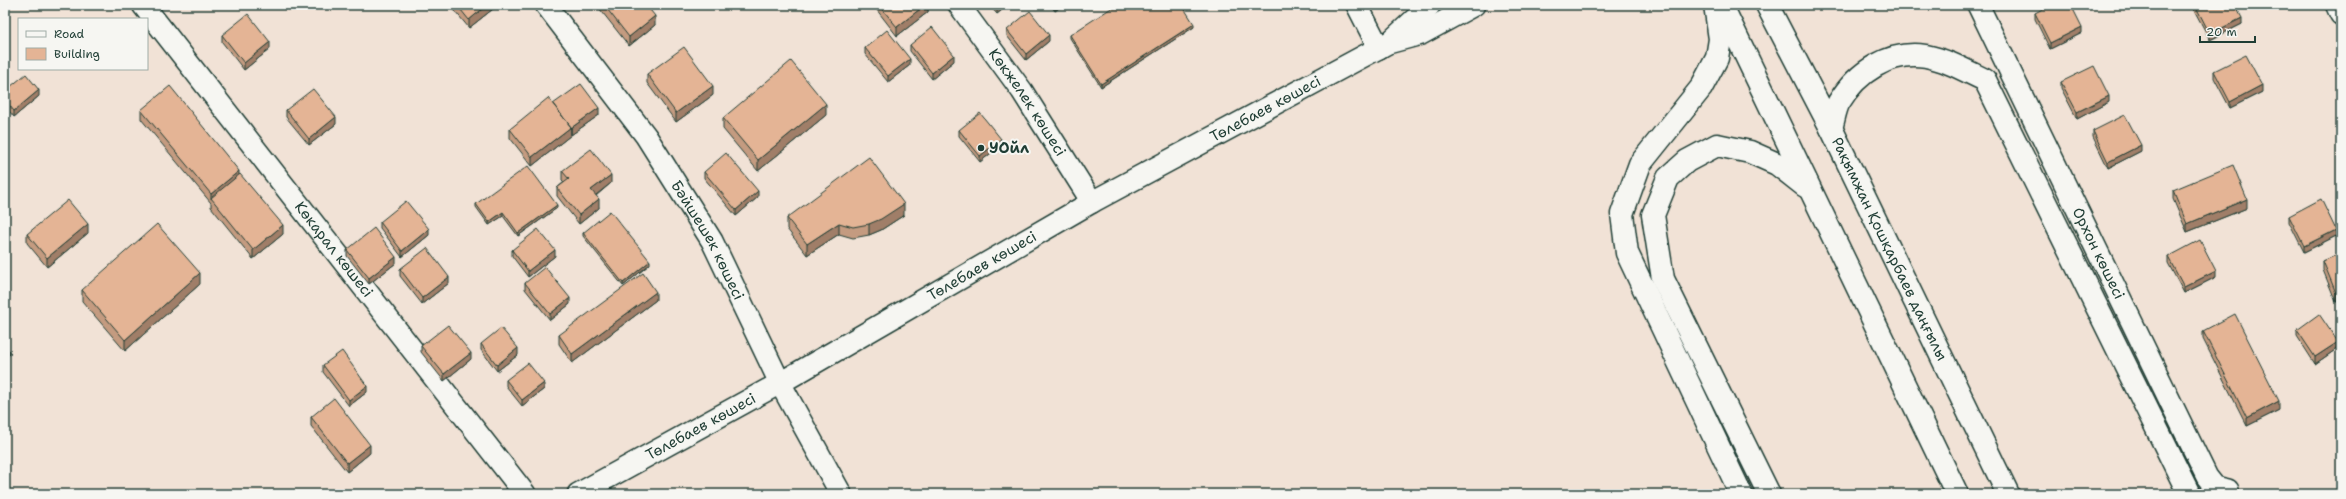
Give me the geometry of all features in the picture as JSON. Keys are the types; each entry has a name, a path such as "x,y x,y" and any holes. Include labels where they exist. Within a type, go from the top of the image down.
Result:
{"main road":[{"path":"1715,5 1720,39 1717,58 1701,88 1640,164 1622,214 1627,253 1741,494"},
{"path":"1721,5 1807,187 1957,494"},
{"name":"Рақымжан Қошқарбаев даңғылы","path":"1767,5 1831,128 2008,494"},
{"path":"2337,5 2341,14"},
{"path":"1831,128 1839,103 1854,81 1874,65 1899,57 1925,56 1950,63 1985,80 2189,494"},
{"path":"1769,494 1663,279 1653,215 1668,178 1687,161 1717,145 1757,155 1776,164 1807,187"}],"street":[{"name":"Көкарал көшесі","path":"143,5 524,494"},
{"name":"Бәйшешек көшесі","path":"546,5 646,136 712,241 780,383 841,494"},
{"name":"Көкжелек көшесі","path":"959,5 1022,90 1092,202"},
{"path":"1357,5 1384,46"},
{"name":"Төлебаев көшесі","path":"1384,46 1430,5"},
{"name":"Төлебаев көшесі","path":"578,494 780,383 1092,202 1384,46 1421,34 1474,5"},
{"name":"Орхон көшесі","path":"1978,5 2207,477 2215,487 2228,490"}],"building":[{"path":"457,5 487,5 469,20"},
{"path":"604,5 646,5 655,16 629,37"},
{"path":"879,5 925,5 897,27"},
{"path":"1116,5 1182,5 1194,24 1101,84 1070,35"},
{"path":"2050,5 2071,5 2082,27 2050,43 2035,13"},
{"path":"2195,5 2235,5 2242,18 2210,34"},
{"path":"1030,11 1049,35 1026,54 1007,30"},
{"path":"248,14 270,42 244,63 222,35"},
{"path":"932,27 954,55 932,73 910,45"},
{"path":"887,30 910,59 888,76 865,48"},
{"path":"684,47 713,86 676,113 647,74"},
{"path":"2246,55 2262,85 2230,102 2214,71"},
{"path":"791,61 826,104 758,160 723,118"},
{"path":"2094,66 2109,96 2077,112 2061,82"},
{"path":"26,74 39,90 14,111 5,100 5,91"},
{"path":"581,84 599,108 571,128 553,104"},
{"path":"170,86 239,171 211,194 141,110"},
{"path":"313,89 336,117 309,139 286,110"},
{"path":"548,98 571,127 532,157 510,129"},
{"path":"980,113 1001,139 980,156 959,130"},
{"path":"2125,115 2141,145 2108,162 2093,131"},
{"path":"591,149 611,175 591,190 599,199 579,215 557,188 569,179 562,171"},
{"path":"726,153 758,191 736,210 704,172"},
{"path":"869,157 904,204 881,219 869,224 853,227 839,223 807,244 787,218"},
{"path":"2233,165 2247,199 2187,224 2173,190"},
{"path":"528,166 557,205 518,233 503,212 489,222 476,204"},
{"path":"240,174 283,225 253,250 211,198"},
{"path":"2321,199 2336,230 2304,246 2289,216"},
{"path":"68,200 88,224 47,258 27,234"},
{"path":"406,201 429,229 402,251 380,222"},
{"path":"610,211 650,261 623,283 583,233"},
{"path":"157,224 200,273 125,340 82,290"},
{"path":"374,228 396,257 369,278 347,250"},
{"path":"538,229 555,250 528,271 512,250"},
{"path":"2200,240 2216,271 2184,287 2168,257"},
{"path":"427,248 449,277 422,298 400,269"},
{"path":"2341,253 2341,291 2336,293 2323,261"},
{"path":"545,267 570,298 550,314 525,283"},
{"path":"643,273 656,292 572,354 559,335"},
{"path":"2235,314 2279,401 2247,418 2203,331"},
{"path":"2319,314 2338,342 2315,357 2297,330"},
{"path":"448,325 471,353 444,374 421,346"},
{"path":"501,328 518,348 497,365 481,344"},
{"path":"5,346 10,351 5,355"},
{"path":"342,351 367,386 349,400 323,365"},
{"path":"528,363 544,383 522,400 506,380"},
{"path":"334,398 370,445 347,463 311,417"}],"place":[{"name":"УОйл","path":"981,148"}]}
